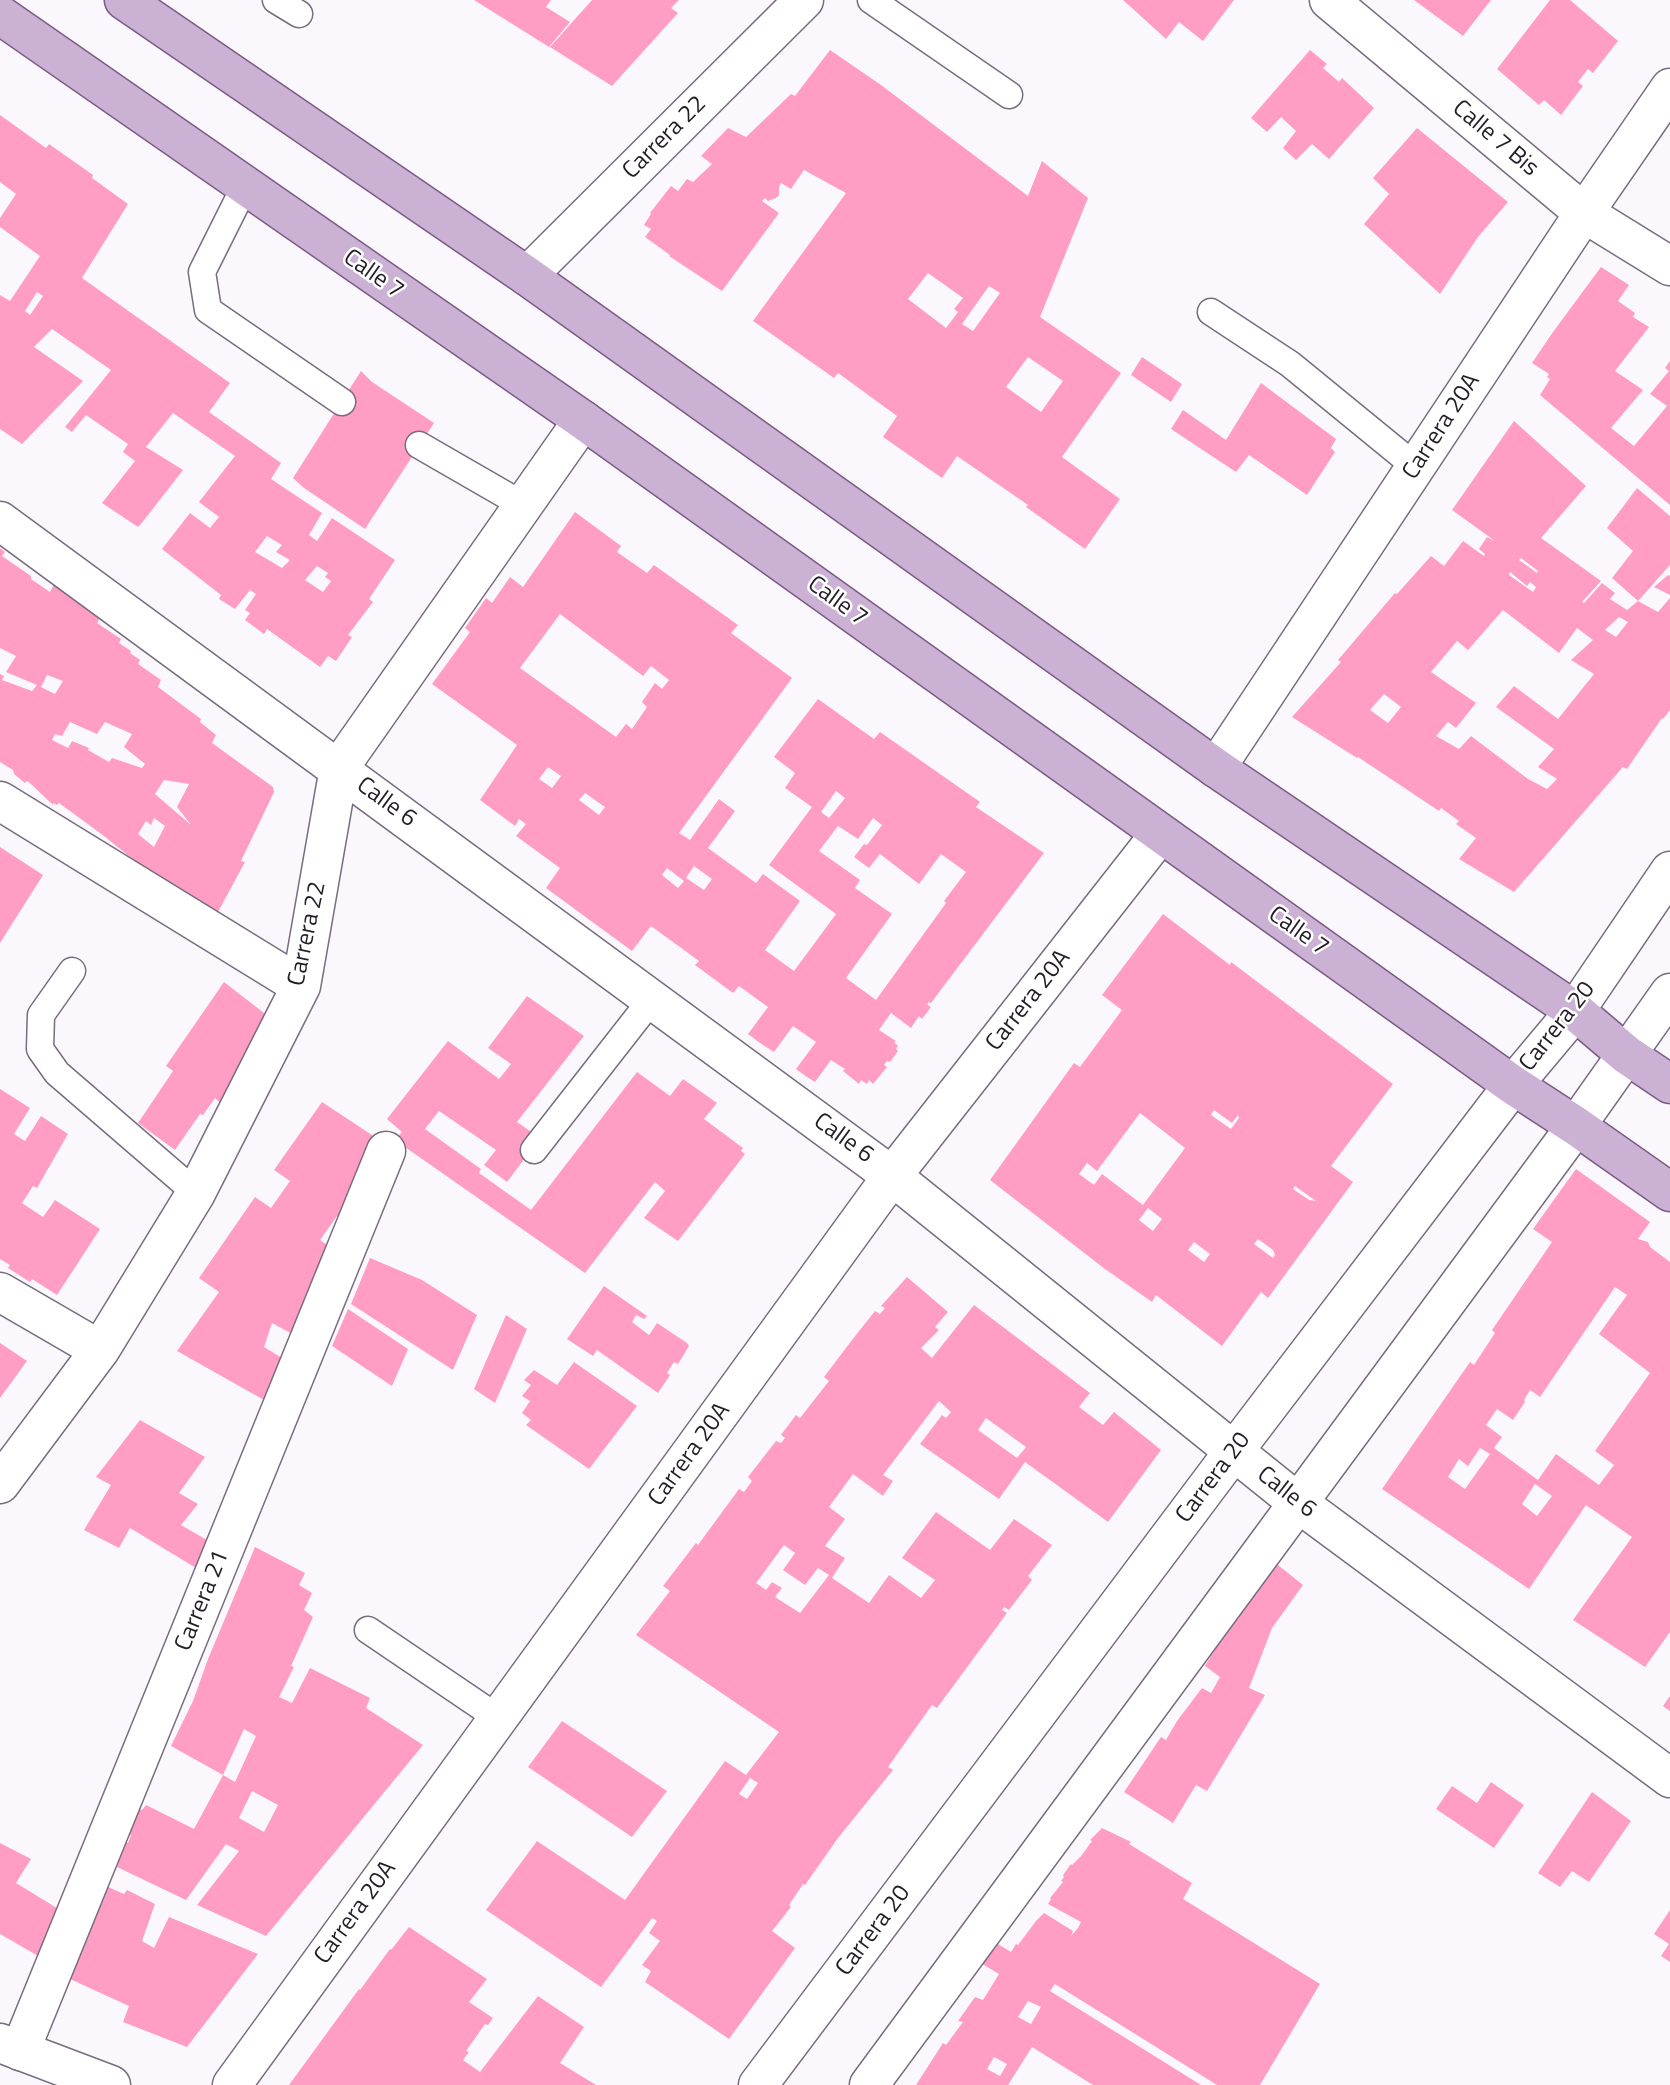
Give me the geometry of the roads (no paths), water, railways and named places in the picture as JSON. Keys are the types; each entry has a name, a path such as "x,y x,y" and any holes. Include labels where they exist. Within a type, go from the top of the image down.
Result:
{"main road":[{"path":"124,0 527,276 1216,768 1575,1012 1627,1055 1670,1084"},
{"name":"Calle 7","path":"0,15 583,420 1513,1085 1670,1192"}],"street":[{"name":"Carrera 22","path":"527,276 804,0"},
{"name":"Calle 7 Bis","path":"1329,0 1584,213 1670,265"},
{"name":"Carrera 20A","path":"1216,768 1584,213 1670,88"},
{"name":"Carrera 22","path":"0,1484 100,1350 196,1193 301,986 339,768 583,420"},
{"name":"Calle 6","path":"0,521 892,1176 1297,1502 1670,1778"},
{"path":"0,801 301,986"},
{"name":"Carrera 20A","path":"232,2085 892,1176 1160,834"},
{"name":"Carrera 20","path":"758,2085 1234,1451 1513,1085 1575,1012 1670,871"},
{"path":"869,2085 1576,1126 1670,993"},
{"name":"Carrera 21","path":"10,2047 386,1151"},
{"path":"0,1292 100,1350"},
{"path":"10,2047 111,2085"}],"lane":[{"path":"276,0 299,14"},
{"path":"871,0 1009,95"},
{"path":"245,186 202,272 208,310 342,402"},
{"path":"1210,312 1290,364 1416,467"},
{"path":"419,445 523,505"},
{"path":"72,971 41,1015 40,1049 57,1073 196,1193"},
{"path":"534,1150 652,999"},
{"path":"368,1630 498,1718"}]}
